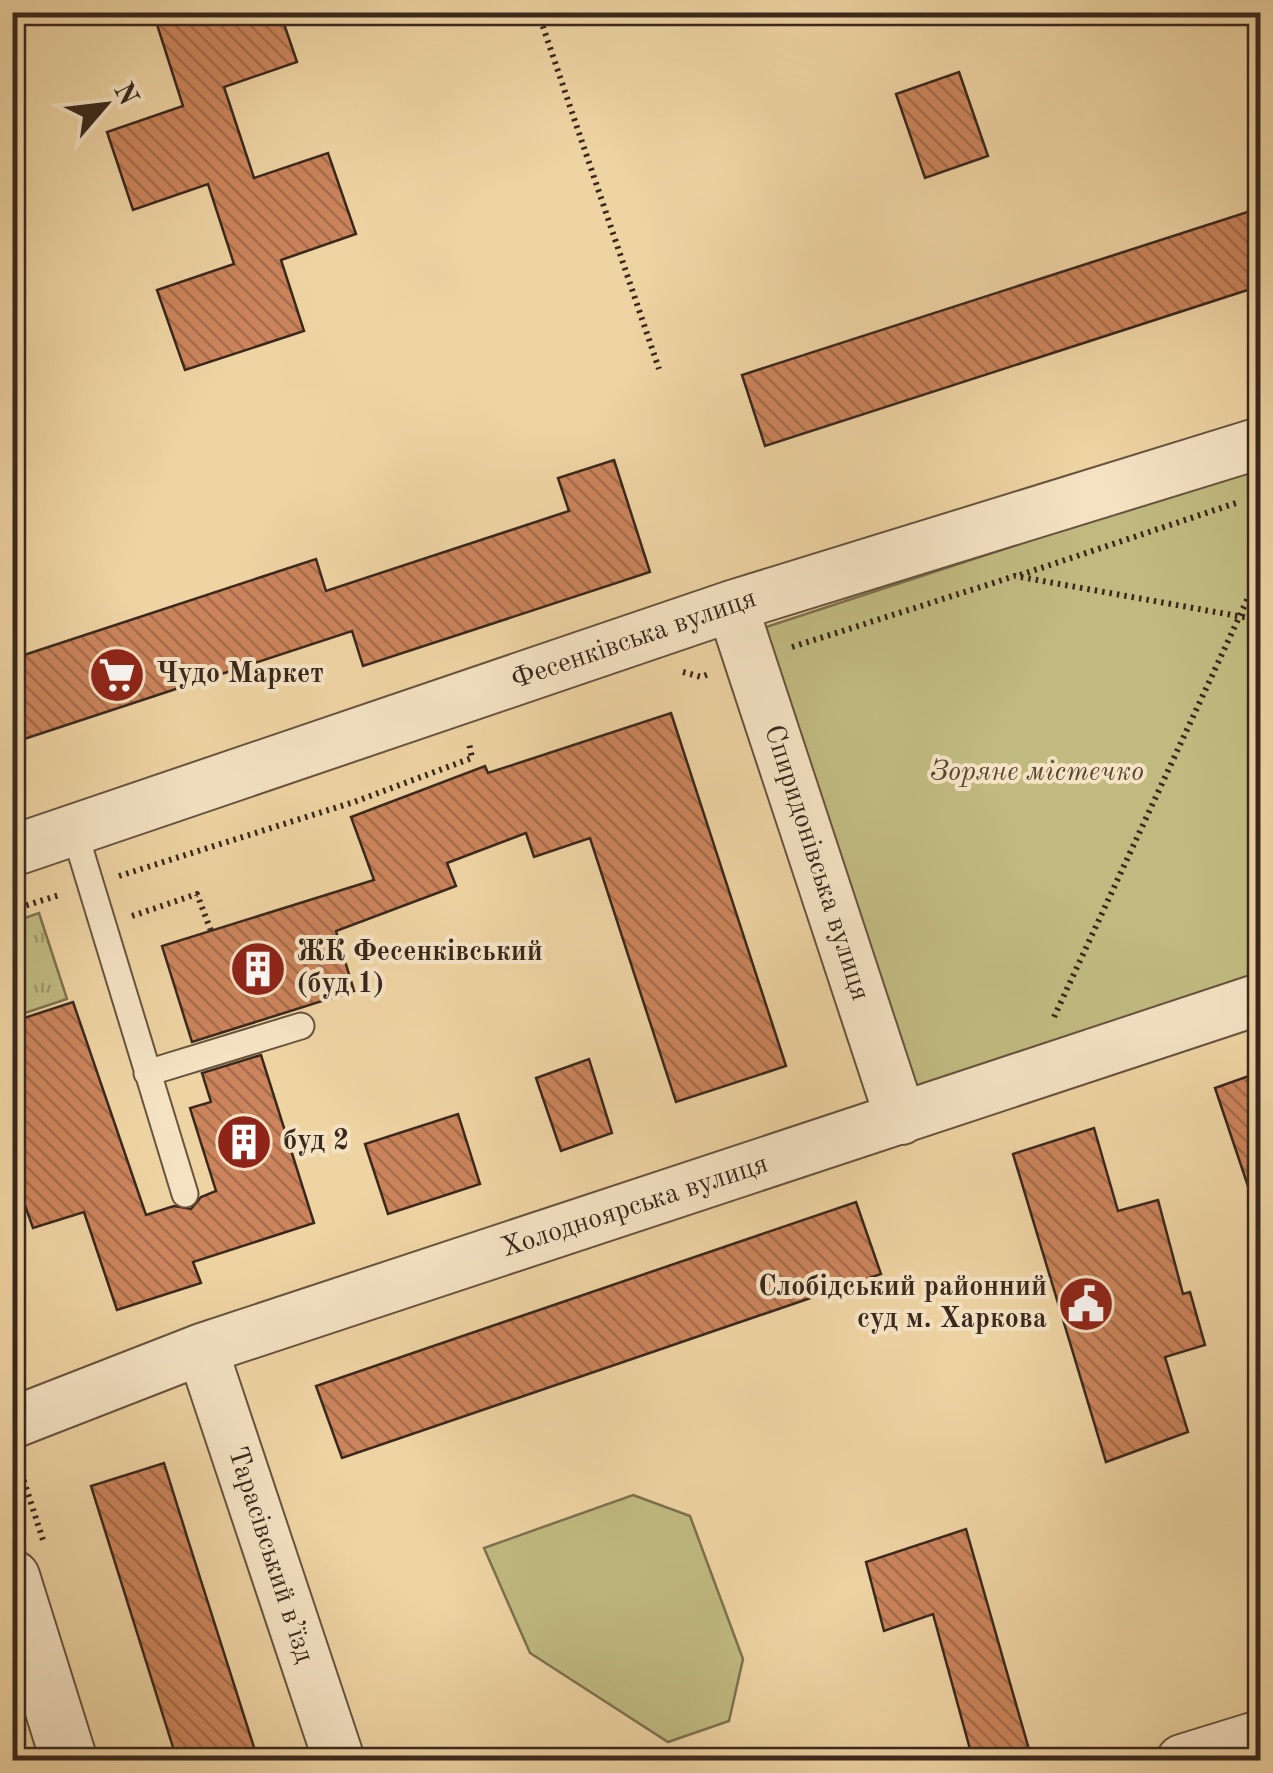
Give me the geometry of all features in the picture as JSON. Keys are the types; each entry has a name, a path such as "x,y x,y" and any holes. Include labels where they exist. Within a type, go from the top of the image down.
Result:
{"street":[{"name":"Фесенківська вулиця","path":"12,851 732,606 1260,443"},
{"name":"Спиридонівська вулиця","path":"732,606 901,1119"},
{"name":"Холодноярська вулиця","path":"12,1423 202,1349 1260,999"},
{"name":"Тарасівський в’їзд","path":"202,1349 339,1760"},
{"path":"12,1578 69,1760"},
{"path":"1182,1760 1260,1736"}],"lane":[{"path":"74,830 185,1194"},
{"path":"147,1072 302,1026"}],"path":[{"path":"538,12 659,368"},
{"path":"749,660 1242,501"},
{"path":"1049,1028 1260,572"},
{"path":"1016,576 1260,620"},
{"path":"12,910 354,802 472,758 469,742 480,730"},
{"path":"103,926 198,894 211,931"}],"green space":[{"name":"Зоряне містечко","path":"1260,465 1260,977 905,1095 760,629"},
{"path":"39,913 67,999 13,1017 13,922"},
{"path":"633,1495 690,1516 743,1659 729,1721 668,1742 530,1653 484,1548"}],"building":[{"path":"153,12 280,12 297,62 224,87 254,178 328,153 356,234 281,260 304,331 185,370 157,290 234,264 208,184 133,210 107,132 183,106"},
{"path":"959,72 988,156 925,178 896,94"},
{"path":"1260,208 1260,286 765,446 742,375"},
{"path":"614,460 650,572 363,666 352,631 12,743 12,659 316,559 326,591 569,511 558,478"},
{"path":"671,713 786,1066 676,1102 590,838 534,857 526,833 447,863 456,886 336,931 354,991 192,1042 162,946 374,880 351,817 485,766 488,773"},
{"path":"73,1002 146,1215 174,1206 191,1209 201,1197 216,1191 190,1108 211,1102 202,1073 261,1055 314,1223 193,1262 201,1283 117,1310 84,1212 33,1228 12,1169 12,1022"},
{"path":"589,1059 612,1133 561,1151 536,1078"},
{"path":"1260,1072 1260,1203 1254,1204 1215,1088"},
{"path":"458,1114 480,1184 388,1214 365,1144"},
{"path":"1094,1128 1118,1211 1158,1200 1183,1294 1190,1292 1205,1345 1165,1357 1188,1432 1106,1462 1013,1154"},
{"path":"856,1202 881,1274 342,1458 316,1386"},
{"path":"164,1463 258,1760 177,1760 91,1486"},
{"path":"966,1529 1032,1760 973,1760 933,1614 884,1631 866,1562"}],"place":[{"name":"Чудо Маркет","path":"117,675"},
{"name":"ЖК Фесенківський (буд 1)","path":"258,969"},
{"name":"буд 2","path":"244,1142"},
{"name":"Слобідський районний суд м. Харкова","path":"1086,1304"}]}
